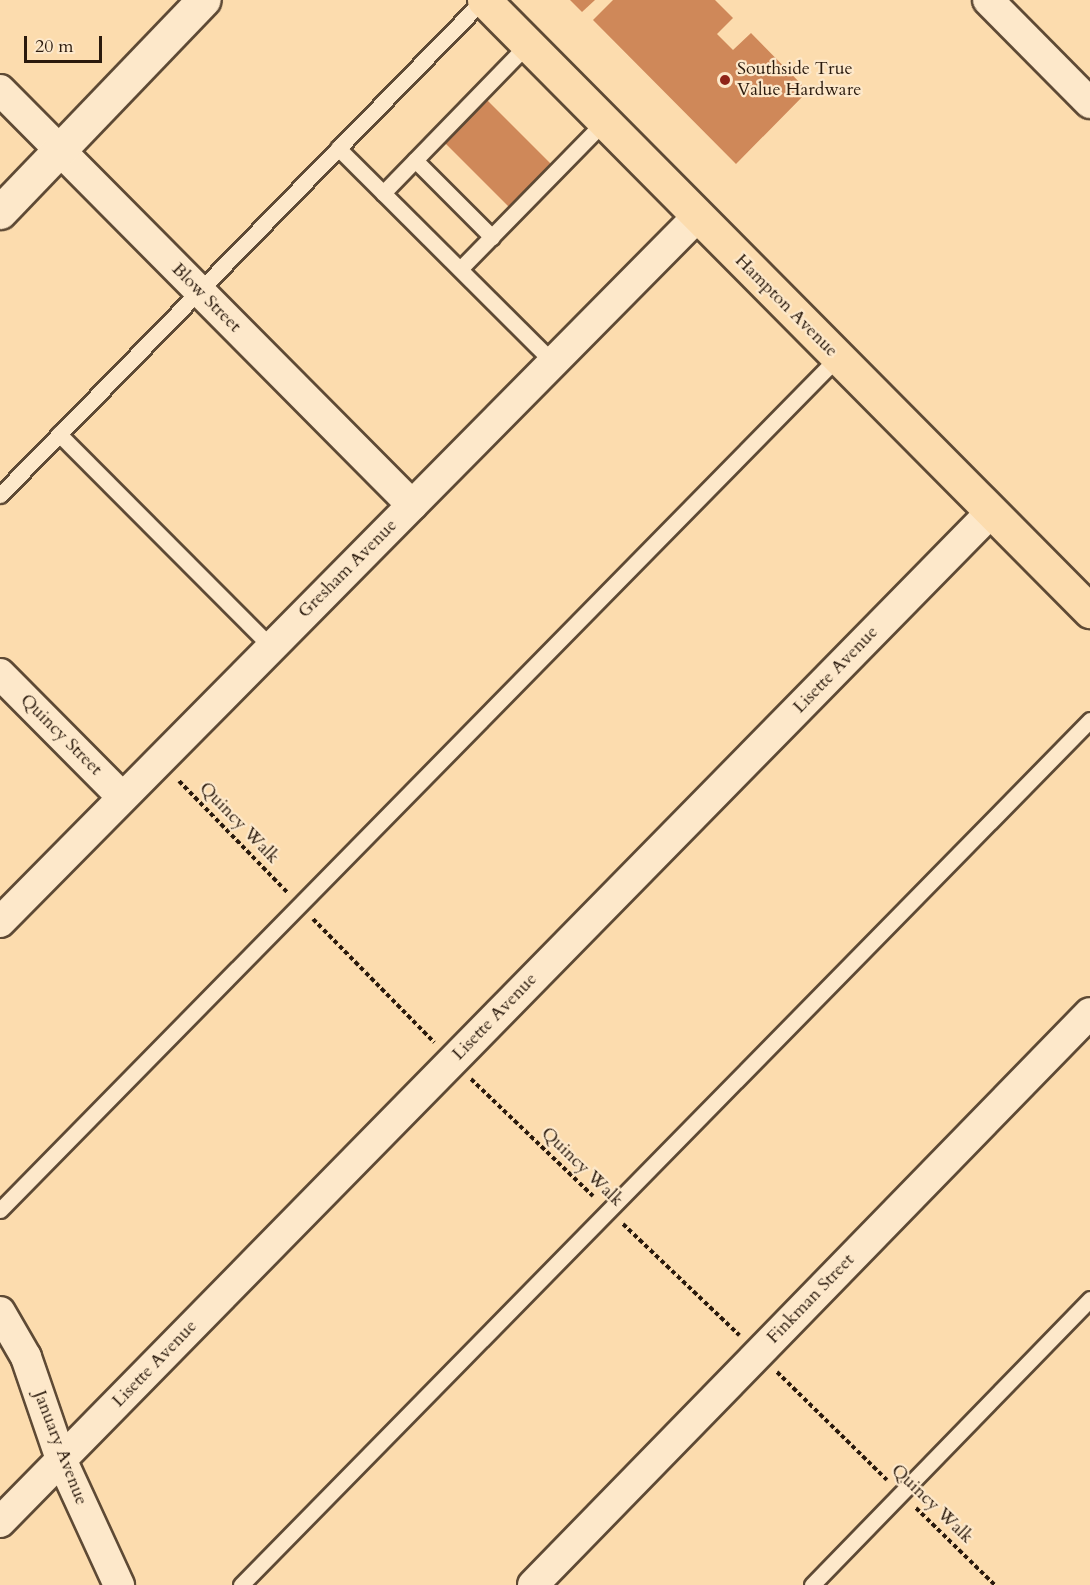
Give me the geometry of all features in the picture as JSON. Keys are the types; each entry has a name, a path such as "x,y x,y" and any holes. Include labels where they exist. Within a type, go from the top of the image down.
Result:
{"main road":[{"path":"0,212 203,0"},
{"name":"Hampton Avenue","path":"483,0 1090,610"}],"street":[{"path":"988,0 1090,103"},
{"name":"Blow Street","path":"0,90 412,505"},
{"name":"Gresham Avenue","path":"0,922 122,796 697,217"},
{"name":"Lisette Avenue","path":"0,1522 991,512"},
{"name":"Quincy Street","path":"0,674 122,796"},
{"name":"Finkman Street","path":"533,1585 1090,1013"},
{"name":"January Avenue","path":"0,1312 26,1357 61,1459 119,1585"}],"lane":[{"path":"0,495 483,0"},
{"path":"383,192 527,45"},
{"path":"460,269 604,123"},
{"path":"338,148 553,363"},
{"path":"415,160 492,237"},
{"path":"0,1210 837,358"},
{"path":"59,434 271,647"},
{"path":"241,1585 1090,720"},
{"path":"812,1585 1090,1299"}],"path":[{"name":"Quincy Walk","path":"158,760 452,1061 758,1353 995,1585"}],"building":[{"path":"570,0 595,0 582,12"},
{"name":"Southside True Value Hardware","path":"613,0 715,0 733,18 717,34 733,50 751,33 808,91 736,164 593,20"},
{"path":"486,99 555,168 512,210 443,141"}],"place":[{"name":"Southside True Value Hardware","path":"725,80"}]}
